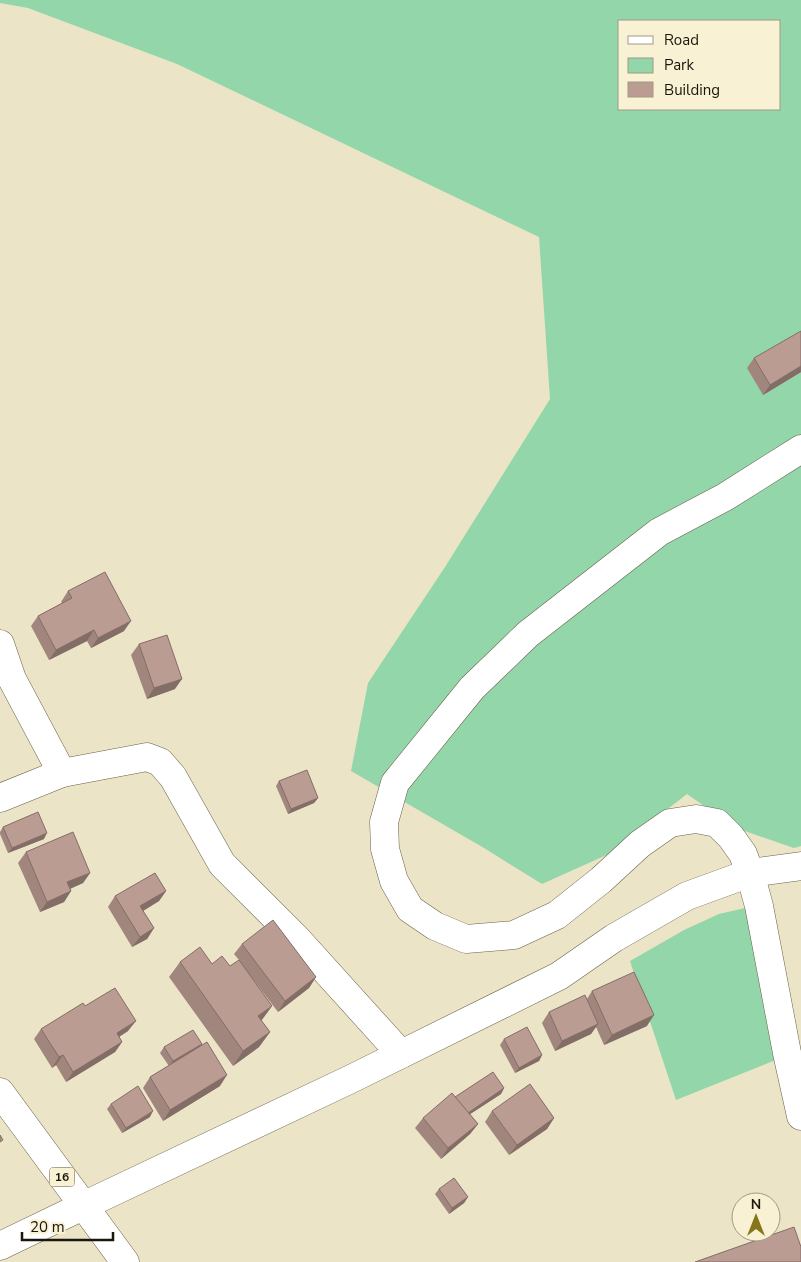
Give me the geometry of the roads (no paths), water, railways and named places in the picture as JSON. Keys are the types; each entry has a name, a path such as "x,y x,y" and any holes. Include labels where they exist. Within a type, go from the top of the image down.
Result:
{"street":[{"path":"801,449 725,497 659,532 528,634 472,688 394,784 384,822 385,849 394,881 410,909 435,926 466,939 514,935 557,915 601,880 640,844 670,823 696,819 718,823 743,854 750,872 801,1116"},
{"path":"0,644 12,679 62,773"},
{"path":"0,798 62,773 147,757 160,762 173,777 222,864 297,939 402,1054"},
{"path":"0,1246 402,1054 559,976 614,938 687,896 750,872 801,866"},
{"name":"16","path":"0,1092 125,1262"}]}
